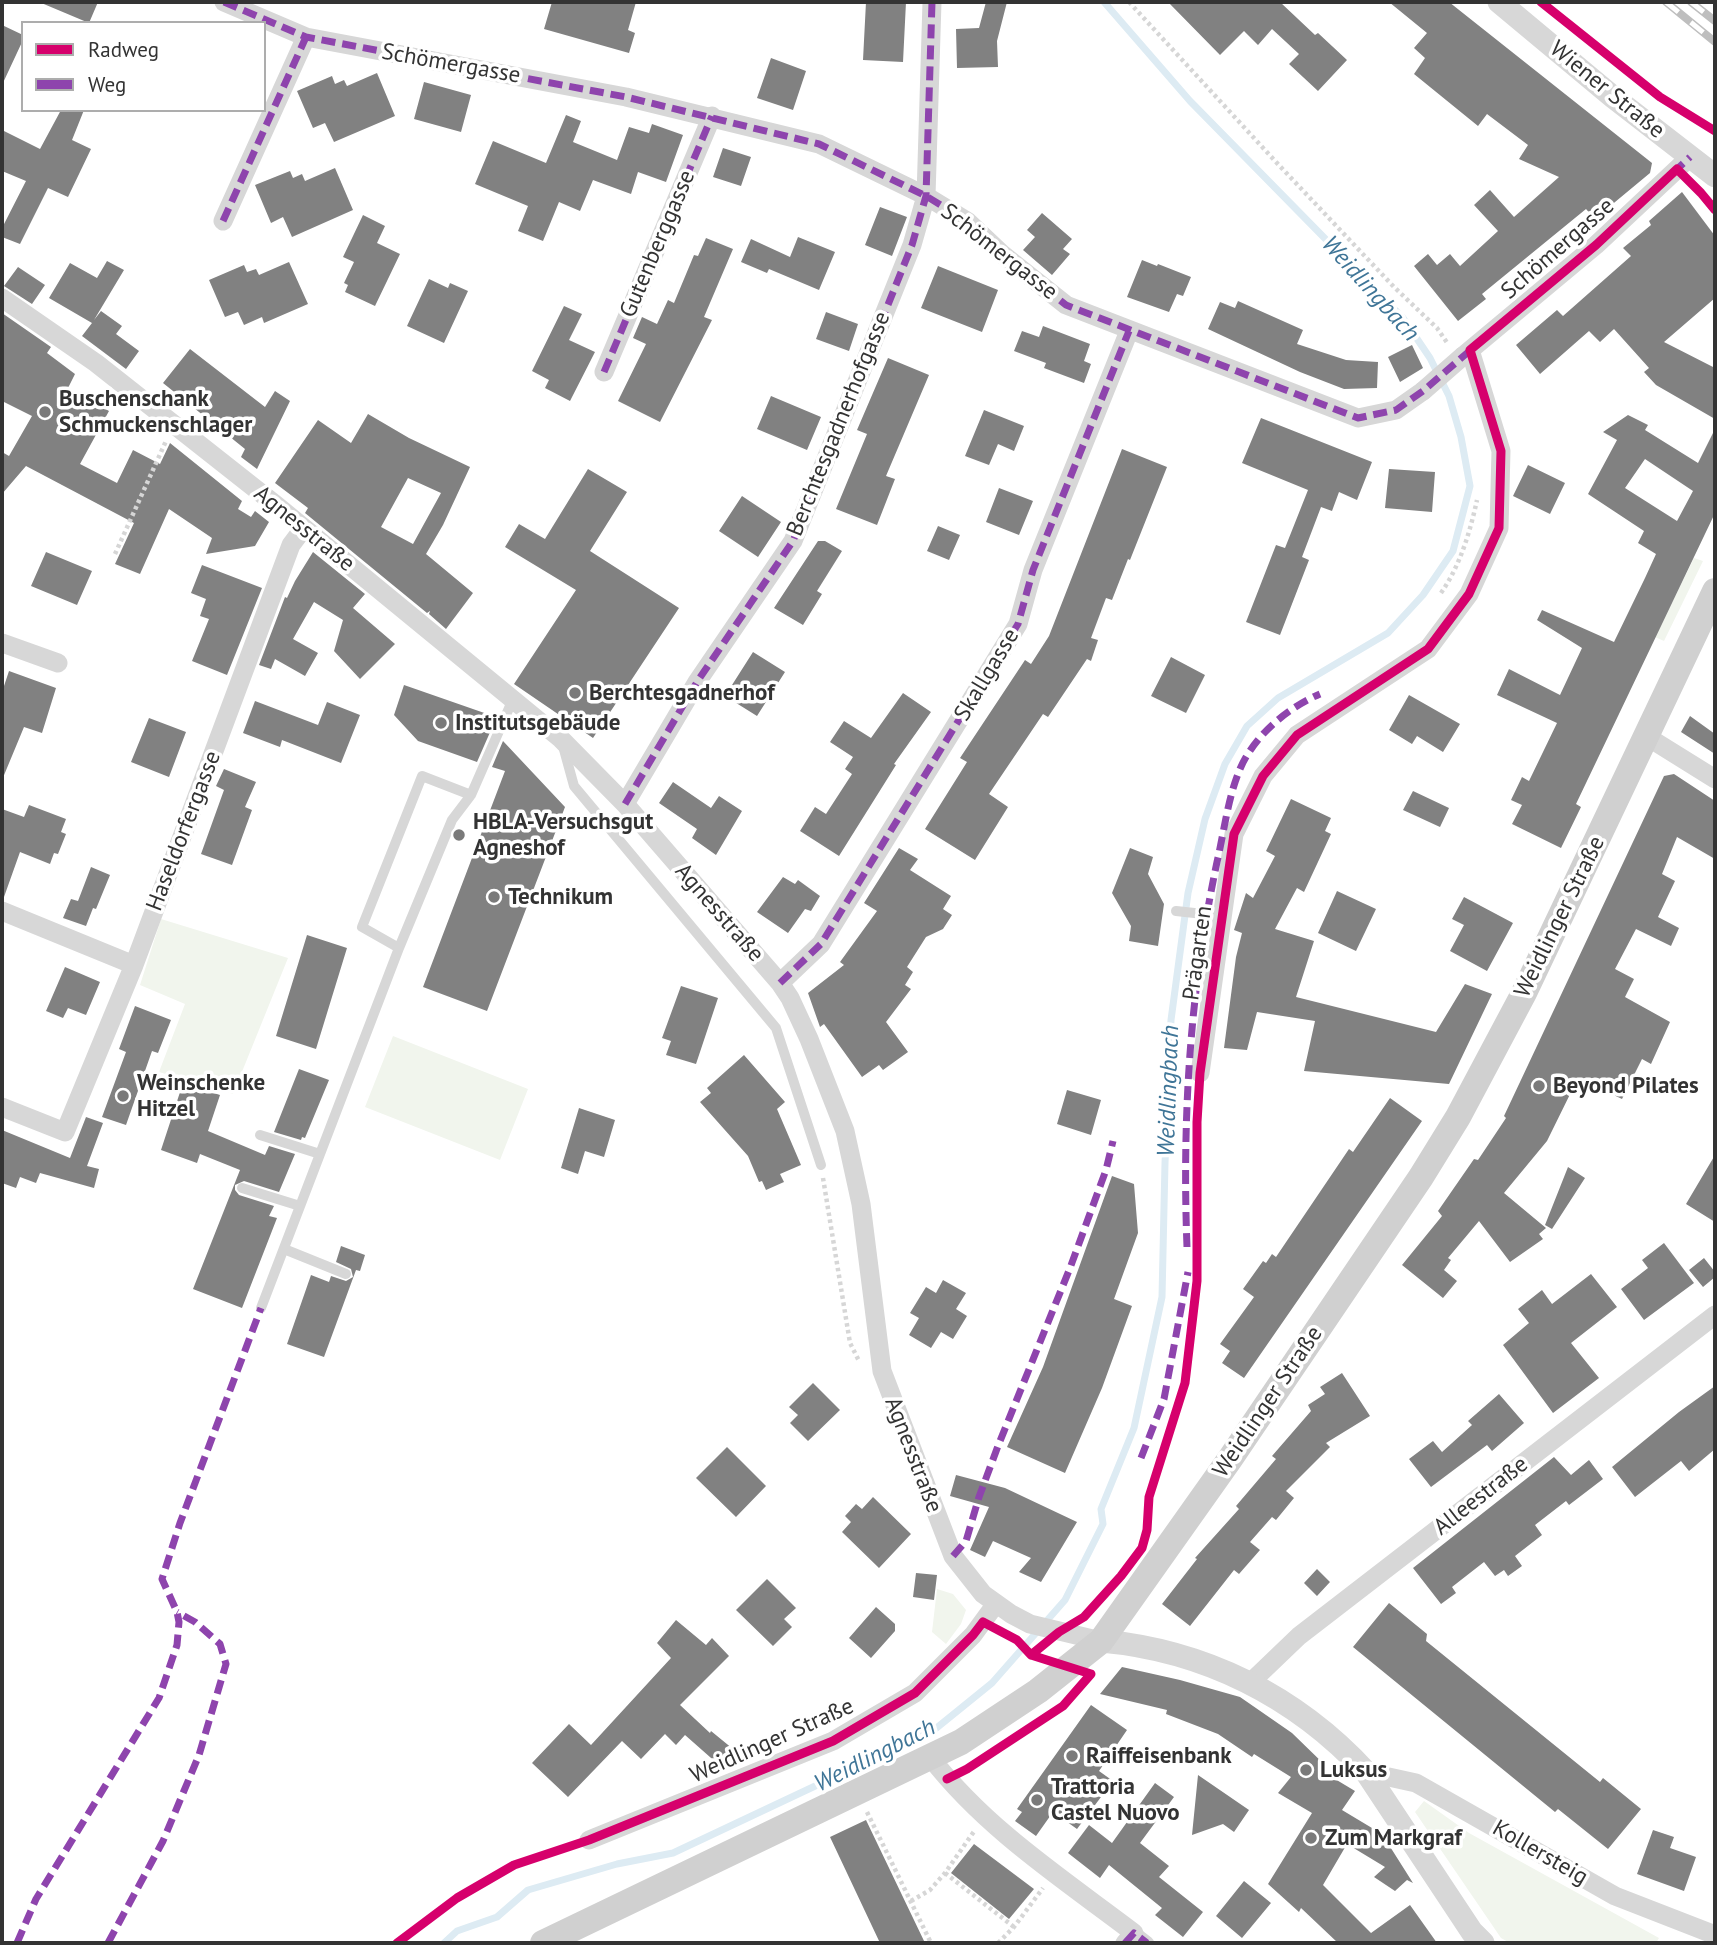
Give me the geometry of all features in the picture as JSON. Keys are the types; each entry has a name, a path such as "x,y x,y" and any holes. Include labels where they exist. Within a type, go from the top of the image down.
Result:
{"main road":[{"name":"Weidlinger Straße","path":"543,1943 858,1794 961,1742 1070,1668 1101,1641 1230,1459 1421,1177 1458,1117 1524,993 1715,591"}],"street":[{"name":"Schömergasse","path":"224,2 306,37 626,97 819,144 926,196 967,221 1002,254 1066,305 1358,418 1396,410 1423,391 1461,351 1596,244 1690,157"},
{"name":"Berchtesgadnerhofgasse","path":"625,804 697,682 793,541 912,245 926,196 932,2"},
{"name":"Wiener Straße","path":"1499,2 1715,176"},
{"path":"223,221 306,37"},
{"name":"Gutenberggasse","path":"604,372 712,116"},
{"name":"Agnesstraße","path":"2,298 96,363 561,739 625,804 780,983 809,1039 850,1148 861,1204 875,1323 885,1381 953,1556 973,1584 1003,1609"},
{"name":"Skallgasse","path":"780,983 821,944 1017,624 1033,570 1129,331"},
{"name":"Prägarten","path":"1200,1073 1219,916 1234,834 1263,776 1297,734 1427,649 1469,594 1499,528 1501,451 1461,351"},
{"name":"Haseldorfergasse","path":"2,1107 65,1132 134,965 291,545 303,529"},
{"path":"2,643 58,663"},
{"path":"1646,736 1715,779"},
{"path":"2,911 134,965"},
{"name":"Alleestraße","path":"1251,1682 1299,1636 1715,1315"},
{"path":"1003,1609 1030,1624 1059,1632 1101,1641 1137,1644 1217,1667 1251,1682 1310,1721 1366,1772 1472,1932 1483,1943"},
{"name":"Weidlinger Straße","path":"589,1840 833,1741 915,1693 983,1622 1003,1609"},
{"path":"931,1758 975,1809 1135,1940"},
{"name":"Kollersteig","path":"1366,1772 1416,1783 1615,1896 1715,1935"}],"lane":[{"path":"261,1308 399,948 452,820 471,794 513,699"},
{"path":"561,739 574,786 776,1028 821,1165"},
{"path":"399,948 362,927 422,776 471,794"},
{"path":"1176,911 1219,916"},
{"path":"260,1135 320,1154"},
{"path":"242,1188 300,1206"},
{"path":"284,1249 346,1274"}],"path":[{"path":"1129,2 1385,277 1461,351"},
{"path":"115,554 173,424"},
{"path":"1437,599 1451,579 1471,528 1480,488"},
{"path":"821,1165 849,1343 860,1363"},
{"path":"858,1794 931,1943"},
{"path":"911,1901 930,1890 973,1834"},
{"path":"945,1873 1014,1927"},
{"path":"998,1943 1014,1927 1055,1873"}],"shaded area":[{"path":"1694,558 1703,561 1664,641 1655,637"},
{"path":"161,919 288,958 233,1094 159,1072 185,1004 140,985"},
{"path":"393,1036 528,1089 500,1160 365,1107"},
{"path":"937,1589 953,1594 966,1610 961,1624 946,1644 932,1632"},
{"path":"1424,1801 1469,1833 1659,1938 1656,1943 1510,1943 1501,1938 1415,1812"}],"building":[{"path":"39,2 98,2 90,21"},
{"path":"552,2 636,2 628,30 635,33 629,53 544,29"},
{"path":"866,2 906,2 903,62 863,60"},
{"path":"986,2 1007,2 997,41 998,67 957,68 956,29 979,28"},
{"path":"1168,2 1280,2 1347,60 1318,91 1289,64 1299,54 1272,29 1258,45 1244,31 1220,55"},
{"path":"1389,2 1449,2 1652,163 1650,173 1603,212 1594,218 1586,209 1482,294 1486,299 1458,321 1414,266 1428,254 1437,265 1450,254 1460,266 1498,231 1474,205 1490,190 1514,217 1559,177 1519,159 1528,145 1487,114 1478,126 1414,74 1425,58 1414,48 1427,33"},
{"path":"2,25 21,34 21,44 2,85"},
{"path":"771,58 806,71 793,110 757,98"},
{"path":"377,73 395,116 334,142 325,123 313,128 297,91 332,76 335,84 344,80 347,86"},
{"path":"424,82 471,95 461,132 414,119"},
{"path":"60,112 83,112 72,140 91,149 68,197 48,188 20,244 2,237 2,228 26,181 2,171 2,130 40,149"},
{"path":"566,115 581,121 573,142 617,160 629,127 649,133 652,124 683,135 666,182 638,172 631,194 593,180 580,211 559,202 543,241 518,231 528,206 475,184 493,141 546,163"},
{"path":"723,148 751,157 741,186 713,177"},
{"path":"335,168 353,210 292,237 283,217 271,223 255,185 290,171 293,178 302,174 305,181"},
{"path":"1682,192 1715,236 1715,298 1664,342 1715,368 1715,419 1656,385 1644,372 1649,368 1614,329 1600,342 1589,331 1540,374 1516,345 1557,310 1563,316 1631,256 1623,248 1651,225 1649,221"},
{"path":"880,207 907,217 892,256 865,245"},
{"path":"1042,213 1072,239 1063,249 1070,254 1052,275 1023,250 1035,237 1027,230"},
{"path":"363,215 385,226 377,243 400,254 375,306 345,292 348,285 344,283 354,262 343,257"},
{"path":"798,237 835,252 819,290 769,269 767,273 741,262 751,239 790,257"},
{"path":"706,238 733,249 704,317 712,320 660,422 618,401 646,344 633,338 642,317 657,324 668,300 674,303 694,255 698,256"},
{"path":"1142,260 1191,277 1183,296 1177,294 1169,312 1127,297"},
{"path":"107,261 124,270 94,320 101,311 122,326 116,334 139,351 126,369 82,336 92,323 49,298 70,263 97,278"},
{"path":"289,262 308,304 264,323 262,317 244,325 238,312 225,317 209,280 244,265 247,272 256,269 259,275"},
{"path":"938,266 998,290 982,332 921,308"},
{"path":"18,267 45,285 32,304 4,286"},
{"path":"429,279 448,288 450,283 468,291 444,343 407,326"},
{"path":"1238,301 1303,330 1297,344 1346,360 1378,362 1377,388 1344,389 1300,372 1208,329 1220,302 1235,308"},
{"path":"564,306 582,314 569,340 595,352 570,401 545,388 549,380 532,371"},
{"path":"826,312 858,324 849,351 816,339"},
{"path":"2,313 51,347 47,353 75,374 68,388 109,411 80,464 117,483 133,450 160,464 170,443 242,501 238,509 251,517 255,511 269,522 255,546 206,554 212,538 169,509 140,574 115,564 134,523 26,466 2,494 2,452 9,456 32,416 2,401"},
{"path":"1043,326 1090,344 1084,361 1091,364 1084,383 1044,368 1046,363 1014,351 1022,331 1039,337"},
{"path":"1412,345 1423,368 1400,382 1388,357"},
{"path":"190,349 265,407 275,391 290,401 257,469 241,457 245,449 163,383"},
{"path":"888,358 929,375 886,476 895,479 877,525 836,509 867,434 857,430"},
{"path":"771,396 821,417 807,450 757,429"},
{"path":"984,410 1024,426 1014,451 998,444 989,465 965,456"},
{"path":"368,414 409,438 470,467 426,554 473,593 446,629 429,614 430,611 427,613 305,513 308,508 275,483 318,420 351,443","holes":["408,478 441,493 413,544 381,527"]},
{"path":"1628,415 1648,425 1645,430 1698,463 1715,429 1715,513 1576,804 1581,807 1561,848 1512,824 1522,805 1511,800 1522,777 1529,781 1557,723 1497,695 1509,669 1560,695 1582,648 1537,620 1542,610 1614,642 1656,554 1638,543 1644,531 1588,494 1617,440 1603,432","holes":["1645,459 1693,491 1677,521 1625,488"]},
{"path":"1261,418 1372,462 1357,500 1339,492 1332,511 1321,507 1302,557 1309,560 1280,635 1246,622 1276,545 1285,548 1308,490 1242,463"},
{"path":"1122,449 1167,467 1112,600 1106,598 1091,638 1098,640 1091,661 1087,659 1048,717 1043,714 989,794 1008,807 975,860 925,829 967,762 960,758 1025,660 1031,664 1049,636"},
{"path":"1528,465 1565,483 1550,514 1513,496"},
{"path":"588,469 627,492 590,551 679,608 593,738 514,684 576,590 505,547 519,524 545,539"},
{"path":"1389,469 1435,472 1432,512 1385,508"},
{"path":"999,488 1033,501 1019,535 986,522"},
{"path":"742,496 781,522 758,557 719,531"},
{"path":"938,526 960,535 949,560 927,551"},
{"path":"818,541 825,541 842,551 817,591 822,594 803,625 774,608"},
{"path":"46,552 92,571 77,605 31,586"},
{"path":"313,552 365,594 353,608 395,644 360,679 334,651 343,620 314,602 293,639 318,653 305,676 275,659 271,669 259,665 285,597 287,598"},
{"path":"202,565 262,588 227,675 192,661 209,619 200,616 206,599 191,593"},
{"path":"753,652 785,672 757,716 725,696"},
{"path":"1171,657 1205,675 1186,713 1151,696"},
{"path":"9,671 56,688 42,733 24,727 2,780 2,692"},
{"name":"Institutsgebäude","path":"404,685 493,716 489,727 491,730 477,762 418,741 394,715"},
{"path":"903,693 931,712 894,764 896,765 839,856 800,831 815,807 826,814 852,774 845,769 853,757 830,742 844,721 871,738"},
{"path":"1409,695 1460,724 1443,752 1417,736 1412,744 1389,730"},
{"path":"255,701 318,725 327,702 360,715 341,763 282,740 280,747 243,733"},
{"path":"1690,716 1715,734 1715,754 1681,732"},
{"path":"149,718 186,732 169,777 131,762"},
{"name":"Technikum","path":"503,741 565,807 487,1011 423,987 505,771 492,767"},
{"path":"224,769 256,782 245,807 252,810 232,865 201,854 224,790 216,786"},
{"path":"1674,774 1715,801 1715,859 1677,837 1662,874 1675,881 1658,917 1679,928 1671,946 1636,929 1615,969 1634,979 1625,997 1670,1022 1651,1064 1642,1059 1622,1099 1578,1078 1547,1141 1504,1193 1546,1228 1539,1234 1543,1239 1510,1262 1479,1221 1448,1258 1451,1260 1444,1270 1457,1281 1443,1298 1402,1265 1442,1216 1438,1211 1474,1159 1478,1160 1506,1118 1504,1116 1664,776"},
{"path":"673,782 711,808 719,796 742,811 716,855 692,838 697,829 659,803"},
{"path":"1413,791 1449,808 1440,827 1403,810"},
{"path":"1291,799 1331,818 1325,831 1331,834 1304,892 1297,888 1275,929 1314,941 1296,997 1436,1032 1465,984 1492,994 1449,1084 1304,1071 1315,1021 1257,1012 1247,1050 1224,1048 1236,957 1242,933 1234,930 1246,893 1253,898 1275,856 1266,851"},
{"path":"29,805 66,819 61,832 66,834 58,854 54,853 50,864 20,852 2,897 2,809 24,817"},
{"path":"899,848 918,859 910,870 951,896 943,909 952,915 943,929 926,937 907,967 913,972 905,985 911,989 886,1022 908,1052 883,1070 879,1065 862,1077 824,1024 820,1027 808,993 844,965 840,962 877,911 864,903"},
{"path":"1130,848 1153,857 1148,874 1164,904 1158,946 1129,941 1131,926 1112,893"},
{"path":"91,867 110,875 86,926 63,918 71,899 78,901"},
{"path":"783,877 795,884 798,880 820,896 811,911 805,909 788,933 757,912"},
{"path":"1337,891 1376,909 1356,951 1318,933"},
{"path":"1464,897 1513,923 1487,971 1450,951 1464,925 1452,919"},
{"path":"307,935 347,948 316,1049 276,1036"},
{"path":"65,967 100,982 86,1015 68,1008 63,1018 46,1011"},
{"path":"681,986 718,998 696,1064 666,1055 671,1041 662,1038"},
{"path":"135,1006 171,1020 158,1053 152,1051 126,1125 102,1117 126,1052 119,1049"},
{"path":"744,1055 785,1102 777,1109 801,1165 780,1174 784,1182 766,1190 762,1181 759,1182 748,1156 700,1102 711,1093 707,1088"},
{"path":"299,1069 329,1080 305,1138 302,1137 301,1140 274,1132"},
{"path":"183,1083 220,1095 208,1131 265,1155 269,1146 295,1154 279,1192 244,1181 235,1185 239,1195 274,1206 269,1216 277,1218 242,1308 193,1289 240,1170 200,1154 197,1163 161,1150"},
{"path":"1067,1090 1101,1100 1091,1135 1057,1124"},
{"path":"1390,1098 1422,1121 1244,1378 1222,1363 1230,1351 1220,1344 1254,1297 1243,1289 1263,1261 1266,1263 1272,1254 1276,1257 1349,1149 1353,1152"},
{"path":"579,1108 615,1120 604,1157 585,1151 578,1174 561,1168"},
{"path":"86,1117 103,1123 87,1166 99,1169 94,1188 40,1173 36,1183 20,1177 16,1188 2,1183 2,1130 70,1158"},
{"path":"1715,1155 1715,1222 1686,1204"},
{"path":"1568,1167 1585,1178 1552,1229 1545,1225"},
{"path":"1112,1176 1134,1184 1138,1233 1114,1299 1132,1306 1102,1388 1065,1473 1007,1447 1043,1367"},
{"path":"1664,1243 1694,1283 1644,1320 1621,1289 1648,1268 1642,1260"},
{"path":"341,1246 365,1255 360,1271 356,1270 324,1357 287,1344 311,1275 329,1282 331,1276 346,1281 353,1277 351,1269 336,1262"},
{"path":"1704,1258 1715,1272 1715,1277 1703,1287 1689,1270"},
{"path":"1591,1274 1617,1307 1571,1343 1599,1378 1553,1413 1503,1345 1529,1323 1518,1309 1542,1290 1552,1304"},
{"path":"943,1280 966,1293 956,1309 967,1316 953,1339 941,1332 931,1348 909,1335 919,1318 910,1313 926,1287 936,1293"},
{"path":"1342,1373 1370,1416 1326,1443 1330,1447 1286,1491 1294,1498 1276,1520 1272,1517 1250,1542 1260,1550 1239,1574 1234,1570 1190,1626 1162,1604 1197,1559 1195,1558 1239,1509 1236,1506 1276,1459 1272,1456 1311,1411 1308,1405 1325,1394 1320,1387"},
{"path":"813,1383 840,1410 808,1441 790,1423 798,1415 789,1407"},
{"path":"1715,1386 1715,1449 1689,1471 1681,1461 1635,1497 1612,1467"},
{"path":"1499,1394 1524,1423 1492,1451 1487,1445 1431,1487 1409,1459 1433,1441 1442,1452 1472,1425 1468,1421"},
{"path":"727,1447 766,1486 736,1517 696,1478"},
{"path":"1554,1457 1571,1475 1589,1460 1603,1479 1569,1505 1566,1501 1535,1525 1542,1535 1515,1556 1522,1566 1508,1576 1504,1570 1495,1576 1484,1562 1452,1587 1456,1593 1441,1604 1413,1568"},
{"path":"956,1475 1005,1488 1077,1522 1041,1582 1019,1572 1031,1558 993,1541 985,1557 970,1550 989,1507 950,1496"},
{"path":"873,1497 911,1534 879,1568 842,1532 851,1522 845,1516 856,1504 862,1509"},
{"path":"1317,1569 1330,1582 1317,1596 1304,1583"},
{"path":"916,1573 937,1575 934,1600 913,1597"},
{"path":"767,1579 796,1608 784,1619 792,1627 773,1646 736,1610"},
{"path":"1389,1603 1427,1634 1426,1641 1600,1782 1603,1778 1641,1809 1608,1849 1558,1809 1555,1812 1353,1647"},
{"path":"876,1607 895,1624 895,1631 871,1658 849,1638"},
{"path":"676,1620 706,1645 712,1638 729,1656 680,1705 710,1733 711,1731 733,1749 719,1765 685,1735 676,1745 665,1734 641,1759 622,1741 568,1797 532,1763 569,1724 591,1745 671,1658 657,1643"},
{"path":"1122,1667 1240,1697 1292,1733 1328,1768 1325,1773 1355,1791 1342,1810 1382,1834 1413,1883 1407,1880 1395,1891 1374,1877 1385,1867 1347,1844 1323,1885 1371,1933 1410,1905 1437,1943 1338,1943 1301,1908 1299,1912 1268,1884 1312,1813 1278,1793 1291,1777 1254,1754 1252,1757 1218,1734 1166,1714 1167,1710 1100,1694"},
{"path":"1091,1705 1127,1730 1099,1771 1113,1781 1077,1829 1053,1812 1036,1836 1015,1821 1022,1812 1017,1809"},
{"path":"1198,1775 1249,1810 1234,1832 1223,1824 1192,1835"},
{"path":"1155,1783 1174,1797 1140,1843 1169,1866 1159,1877 1203,1912 1183,1937 1155,1915 1162,1908 1109,1865 1100,1878 1068,1853 1089,1825 1112,1843"},
{"path":"866,1820 925,1943 880,1943 830,1837"},
{"path":"1653,1830 1674,1837 1670,1848 1696,1857 1684,1891 1637,1874"},
{"path":"974,1844 1034,1889 1009,1919 951,1873"},
{"path":"1244,1881 1271,1903 1242,1938 1216,1916"}],"waterway":[{"name":"Weidlingbach","path":"444,1943 457,1931 497,1917 528,1890 617,1864 673,1853 934,1730 992,1683 1065,1600 1103,1524 1101,1509 1134,1428 1162,1297 1171,1020 1188,893 1205,819 1225,764 1247,726 1278,698 1388,633 1423,595 1453,551 1470,486 1461,437 1449,396 1430,358 1403,318 1190,101 1104,2"}],"railway":[{"path":"1666,2 1715,42"},
{"path":"1691,2 1715,21"}],"marked path":[{"path":"224,2 306,37 626,97 819,144 926,196 967,221 1002,254 1066,305 1358,418 1396,410 1423,391 1473,348"},
{"path":"625,804 697,682 793,541 912,245 926,196 932,2"},
{"path":"223,221 306,37"},
{"path":"604,372 712,116"},
{"path":"1673,173 1690,157"},
{"path":"780,983 821,944 1018,624 1033,570 1129,331"},
{"path":"1187,1247 1187,1102 1194,1006 1208,910 1229,803 1240,769 1263,734 1284,715 1320,694"},
{"path":"953,1556 966,1541 998,1446 1070,1268 1106,1170 1113,1141"},
{"path":"1141,1458 1164,1399 1188,1272"},
{"path":"17,1943 36,1899 159,1698 177,1645 179,1622 162,1579 180,1523 261,1308"},
{"path":"108,1943 163,1841 199,1755 226,1664 220,1644 195,1622 177,1612"},
{"path":"1125,1943 1134,1933 1147,1943"}],"cycle path":[{"path":"1541,2 1660,97 1715,131"},
{"path":"397,1943 457,1898 514,1865 589,1840 833,1741 915,1693 983,1622 1017,1640 1031,1655 1059,1632 1084,1617 1121,1576 1142,1548 1147,1530 1149,1497 1185,1383 1197,1281 1197,1122 1200,1073 1234,834 1263,776 1297,735 1428,649 1469,594 1499,528 1501,451 1470,350 1596,245 1677,169 1715,210"},
{"path":"947,1779 967,1769 1063,1706 1091,1674 1031,1655"}],"place":[{"name":"Buschenschank Schmuckenschlager","path":"45,412"},
{"name":"Berchtesgadnerhof","path":"575,693"},
{"name":"Institutsgebäude","path":"441,723"},
{"name":"HBLA-Versuchsgut Agneshof","path":"459,835"},
{"name":"Technikum","path":"494,897"},
{"name":"Beyond Pilates","path":"1539,1086"},
{"name":"Weinschenke Hitzel","path":"123,1096"},
{"name":"Raiffeisenbank","path":"1072,1756"},
{"name":"Luksus","path":"1306,1770"},
{"name":"Trattoria Castel Nuovo","path":"1037,1800"},
{"name":"Zum Markgraf","path":"1311,1838"}]}
